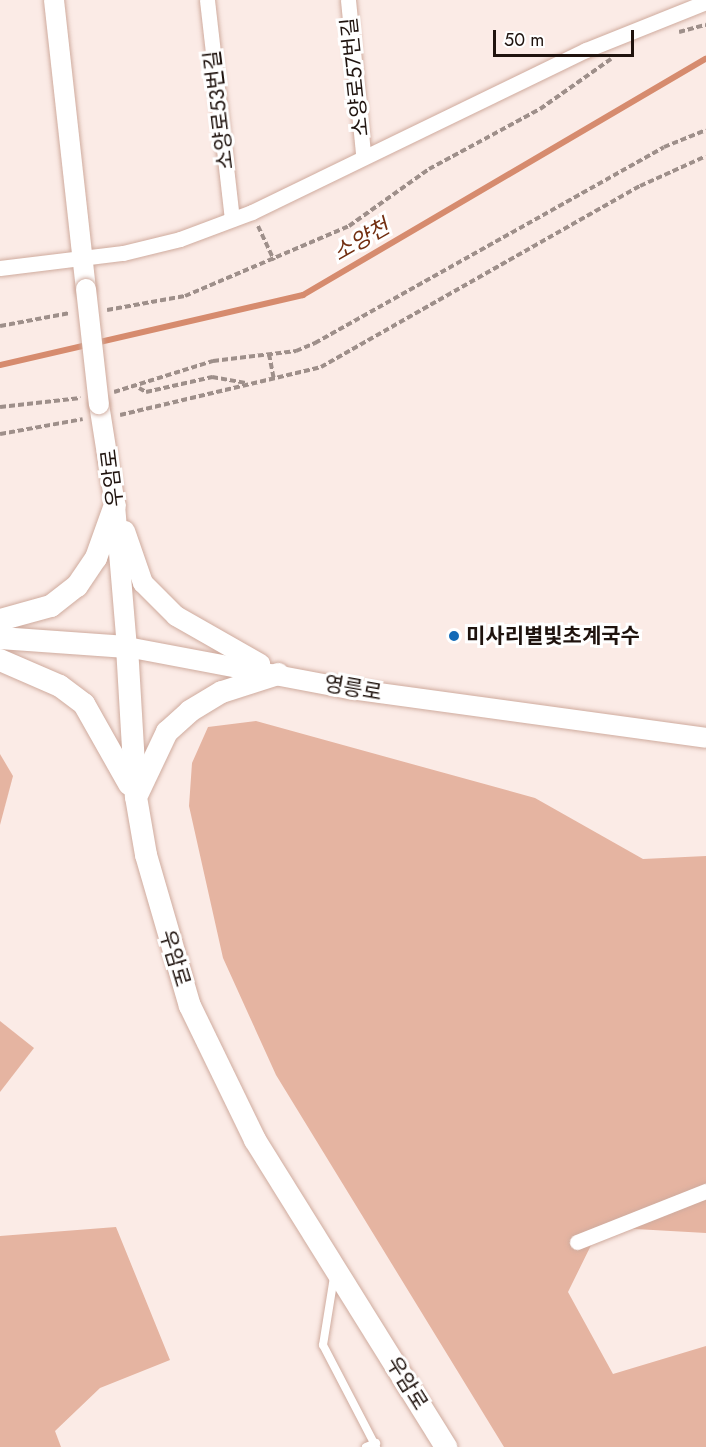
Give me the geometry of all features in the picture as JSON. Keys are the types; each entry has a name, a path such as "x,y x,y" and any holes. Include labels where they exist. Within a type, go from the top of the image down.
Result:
{"main road":[{"path":"0,620 51,606 76,586 96,558 115,504"},
{"name":"영릉로","path":"0,639 127,647"},
{"name":"우암로","path":"127,647 136,797 146,855 190,1006 255,1140 446,1447"},
{"path":"0,660 60,686 84,704 136,797"},
{"path":"136,797 167,732 190,711 222,692 278,674"}],"street":[{"path":"54,0 83,255"},
{"name":"소양로53번길","path":"207,0 232,219"},
{"name":"소양로57번길","path":"348,0 363,154"},
{"path":"0,268 83,255 123,253 180,240 252,212 363,154 586,50 706,2"},
{"name":"우암로","path":"83,255 99,402 115,504 127,647"},
{"path":"115,504 143,583 201,632 278,674"},
{"name":"영릉로","path":"127,647 278,674 706,738"},
{"path":"577,1242 706,1191"}],"lane":[{"path":"335,1269 323,1345 376,1445 366,1447"}],"path":[{"path":"675,34 706,25"},
{"path":"100,311 185,296 274,261 349,226 429,169 530,115 622,54"},
{"path":"0,434 99,402 213,361 269,354 315,343 664,147 706,130"},
{"path":"0,407 99,402 135,415 245,383 274,380 321,367 640,186 706,156"},
{"path":"252,212 274,261"},
{"path":"0,326 77,313"},
{"path":"269,354 274,380"},
{"path":"139,388 146,392 212,377 245,383"}],"shaded area":[{"path":"256,721 535,798 643,859 706,856 706,1233 600,1227 568,1292 613,1374 706,1346 706,1447 504,1447 276,1075 223,958 189,806 192,763 208,727"},
{"path":"0,754 13,776 0,825"},
{"path":"0,1021 34,1048 0,1092"},
{"path":"116,1227 170,1360 100,1388 55,1431 61,1447 0,1447 0,1236"}],"waterway":[{"name":"소양천","path":"0,365 303,295 706,59"}],"place":[{"name":"미사리별빛초계국수","path":"454,636"}]}
